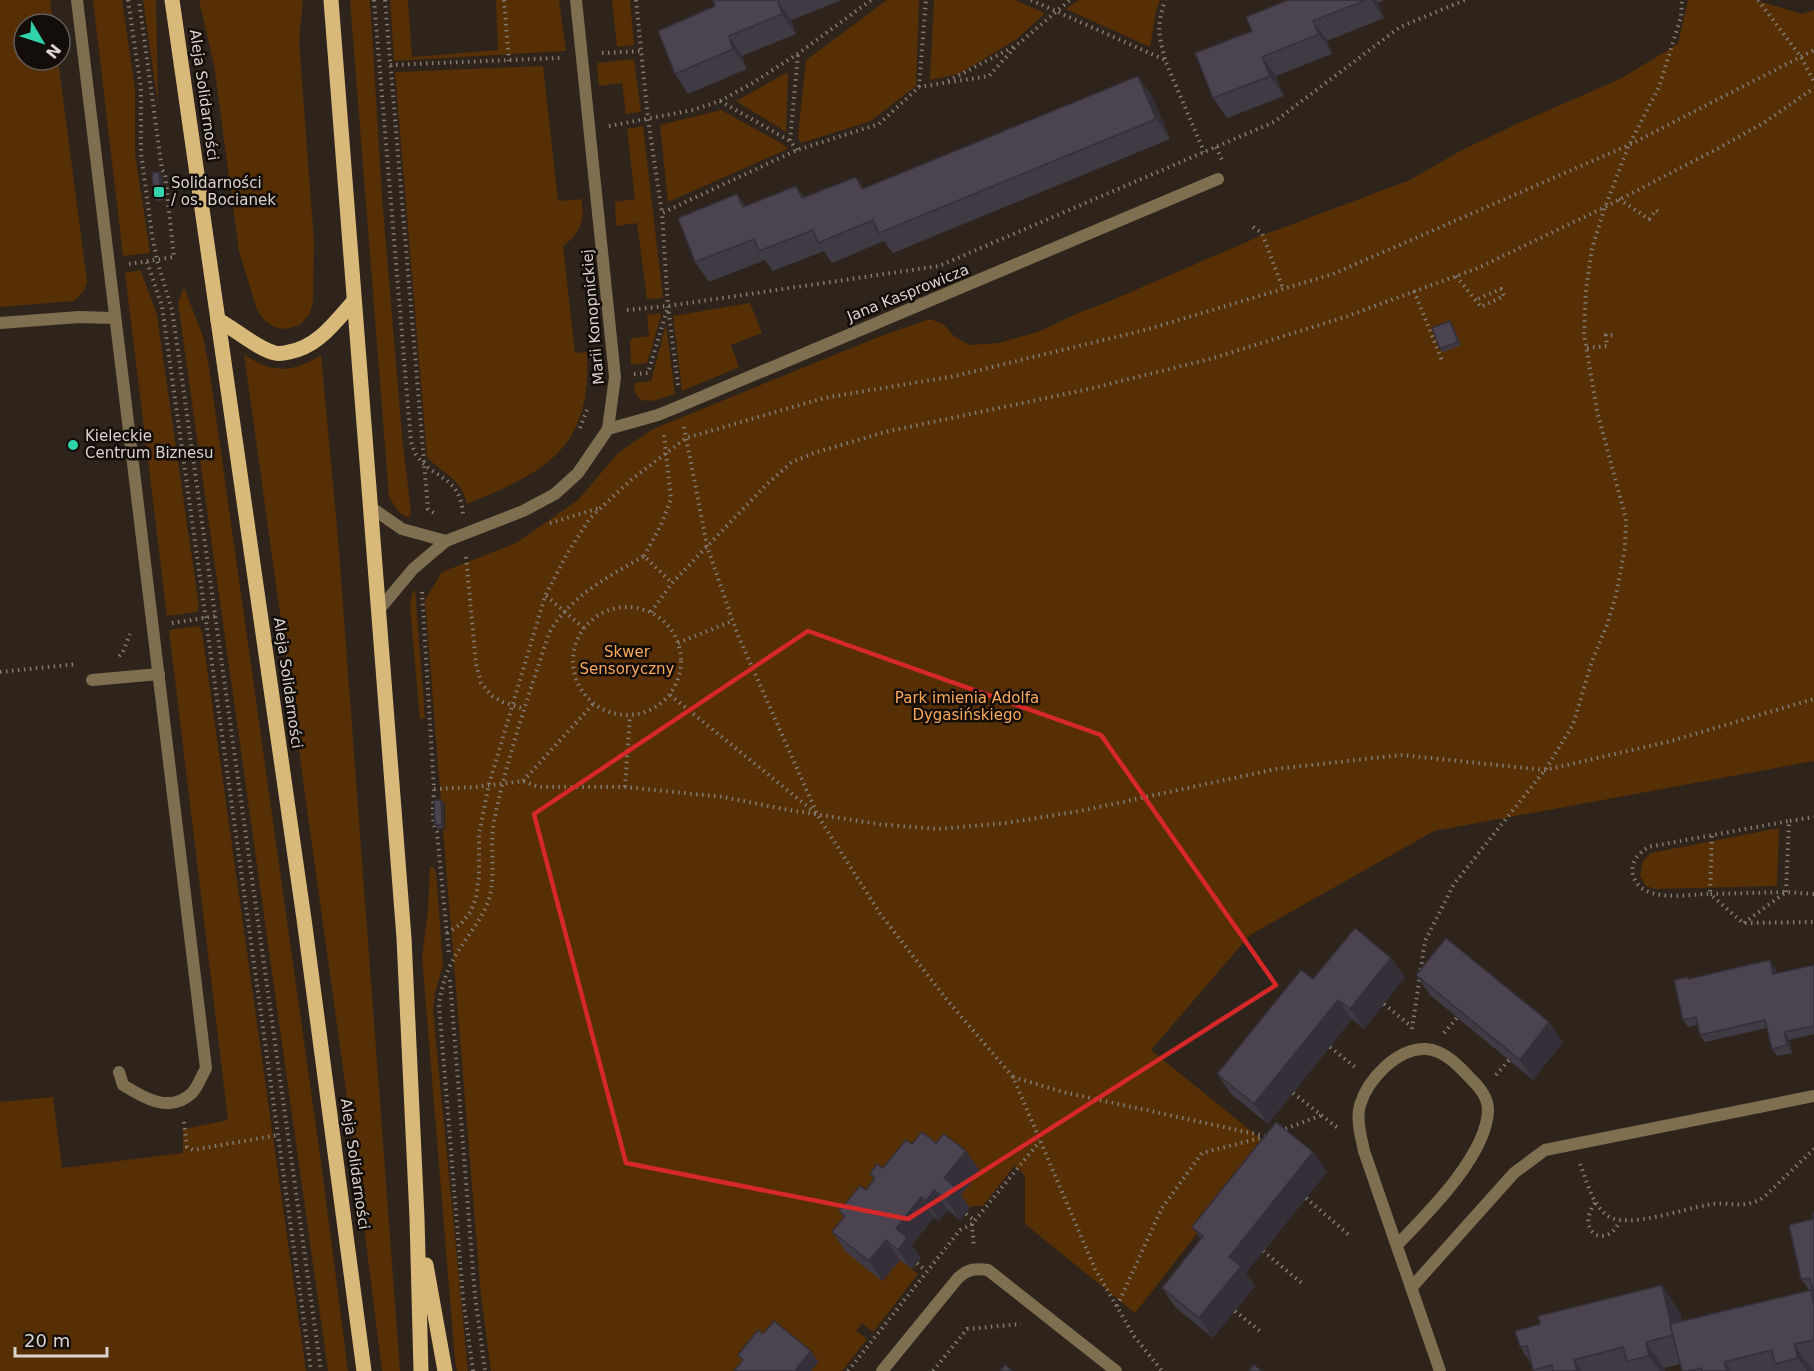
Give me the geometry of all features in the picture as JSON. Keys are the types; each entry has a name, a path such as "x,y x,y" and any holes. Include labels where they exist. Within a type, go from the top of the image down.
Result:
{"main road":[{"name":"Aleja Solidarności","path":"172,0 304,919 364,1371"},
{"path":"331,0 404,938 417,1218 421,1371"},
{"path":"218,320 257,345 277,354 299,350 318,340 354,301"},
{"path":"417,1218 445,1371"}],"street":[{"path":"77,0 206,1068 193,1092 174,1104 148,1101 123,1085 119,1072"},
{"name":"Marii Konopnickiej","path":"378,611 413,568 446,541 523,511 555,494 578,473 608,429 615,377 576,0"},
{"name":"Jana Kasprowicza","path":"608,429 658,415 1218,179"},
{"path":"0,323 80,317 114,318"},
{"path":"369,506 402,530 446,541"},
{"path":"92,680 159,674"},
{"path":"1398,1245 1467,1164 1480,1141 1488,1108 1482,1090 1454,1061 1428,1049 1413,1050 1391,1062 1373,1082 1360,1107 1359,1125 1364,1149 1440,1371"},
{"path":"1412,1287 1514,1173 1545,1150 1814,1096"},
{"path":"882,1371 957,1278 965,1271 975,1268 988,1270 1116,1371"}],"path":[{"path":"128,0 141,88 141,153 157,260 172,310 321,1371"},
{"path":"130,264 174,257 165,174 162,170 140,0"},
{"path":"374,0 411,442 417,456 455,488 462,505 463,520"},
{"path":"385,0 428,509 441,519"},
{"path":"504,0 509,61"},
{"path":"636,0 648,119 662,213 668,306 679,392"},
{"path":"590,129 693,110 720,101 799,53 871,0"},
{"path":"919,87 926,0"},
{"path":"1031,0 1165,60"},
{"path":"662,213 797,150 879,124 919,87 989,76 1017,45 1070,0"},
{"path":"1165,0 1159,20 1158,34 1165,60 1204,152"},
{"path":"609,311 668,306 939,266 1274,122 1400,27 1465,0"},
{"path":"1413,1050 1412,1027 1425,941 1438,912 1454,884 1545,770 1573,725 1592,661 1608,622 1625,548 1626,519 1597,411 1584,334 1586,290 1592,248 1605,207 1629,146 1659,87 1681,17 1682,0"},
{"path":"1758,0 1801,57 1814,82"},
{"path":"945,83 1017,45"},
{"path":"447,933 461,924 471,912 476,898 479,876 478,834 489,784 545,596 567,554 590,518 631,480 686,438 824,398 956,376 1145,330 1333,274 1629,146 1814,50"},
{"path":"595,54 642,51"},
{"path":"790,141 799,53"},
{"path":"390,65 565,58"},
{"path":"651,612 672,583 766,485 792,462 814,453 885,432 1089,389 1210,359 1345,317 1478,268 1605,207 1718,149 1765,122 1814,88"},
{"path":"720,101 790,141 797,150"},
{"path":"1619,199 1649,219 1656,210 1660,213"},
{"path":"1253,227 1262,233 1283,289"},
{"path":"147,262 162,306 311,1371"},
{"path":"1456,276 1475,300 1481,307 1504,296 1501,289 1475,300"},
{"path":"1414,291 1443,363"},
{"path":"631,375 648,373 668,306"},
{"path":"1587,348 1607,346 1606,335 1613,334"},
{"path":"577,436 588,407"},
{"path":"473,1371 463,1298 439,1004 444,979 457,953 479,921 488,901 492,878 491,834 501,783 549,633 564,611 594,586 644,556 661,525 671,499 667,452 658,415"},
{"path":"682,418 707,546 732,621 818,816 881,915 947,1000 1013,1077 1095,1269 1134,1336 1162,1371"},
{"path":"466,551 476,664 481,683 492,696 524,709"},
{"path":"644,556 672,583"},
{"path":"422,590 434,820 435,829 438,832 449,955"},
{"path":"545,596 584,628"},
{"path":"618,607 635,607 651,612 664,622 678,643 681,665 678,681 669,695 657,706 630,716 608,712 593,704 581,691 574,674 573,656 578,638 584,628 602,613 618,607"},
{"path":"114,660 123,652 133,627 216,616"},
{"path":"678,643 732,621"},
{"path":"0,672 80,664"},
{"path":"669,695 818,816"},
{"path":"434,789 523,781 538,787 625,787 723,797 818,816 938,829 1007,823 1080,811 1276,769 1401,755 1545,770 1671,741 1814,699"},
{"path":"523,781 593,704"},
{"path":"625,787 630,716"},
{"path":"1814,817 1648,847 1638,854 1632,867 1640,888 1651,894 1785,892 1814,894"},
{"path":"1785,892 1789,821"},
{"path":"1710,894 1712,836"},
{"path":"1743,923 1785,892"},
{"path":"1710,894 1743,923 1814,922"},
{"path":"450,980 475,1296 485,1371"},
{"path":"1384,1004 1412,1027"},
{"path":"1330,1047 1373,1082"},
{"path":"1013,1077 1063,1092 1266,1137"},
{"path":"1293,1093 1364,1149"},
{"path":"181,1099 186,1147 193,1150 278,1135"},
{"path":"1116,1307 1162,1208 1202,1153 1266,1137 1322,1115"},
{"path":"848,1371 960,1230 975,1221 1040,1141"},
{"path":"1581,1166 1595,1203 1609,1217 1620,1221 1672,1215 1708,1204 1755,1203 1814,1149"},
{"path":"1306,1198 1349,1235"},
{"path":"1595,1203 1588,1219 1589,1227 1594,1234 1610,1235 1620,1221"},
{"path":"966,1214 975,1221"},
{"path":"1263,1251 1304,1285"},
{"path":"917,1263 926,1271"},
{"path":"1235,1311 1261,1332"},
{"path":"933,1371 967,1329 1022,1323"}],"highlighted area":[{"path":"808,631 1101,735 1276,985 908,1219 626,1163 534,814"}],"green space":[{"path":"0,0 50,0 52,12 12,12 12,72 60,72 87,281 84,291 74,301 0,307"},
{"path":"93,0 122,0 135,89 135,153 150,253 123,256"},
{"path":"143,0 156,0 158,104"},
{"path":"199,0 303,0 299,41 314,242 313,301 310,313 300,325 284,329 274,327 264,320 257,310 239,251 214,65"},
{"path":"350,0 370,0 382,197 402,435 411,513 409,518 400,513 389,497"},
{"path":"390,0 408,0 412,57 498,50 496,0 559,0 566,51 394,61"},
{"path":"612,0 630,0 634,45 617,47"},
{"path":"887,0 919,0 916,86 871,121 801,143 798,137 806,60"},
{"path":"934,0 1015,0 1045,13 1017,39 959,74 930,80"},
{"path":"1079,0 1160,0 1150,47 1066,9"},
{"name":"Park imienia Adolfa Dygasińskiego","path":"1688,0 1755,0 1802,14 1814,10 1814,761 1434,831 1250,935 1151,1050 1267,1144 1135,1313 1025,1224 1025,1176 1015,1165 983,1206 970,1208 958,1198 958,1154 883,1281 900,1260 918,1274 873,1332 862,1323 856,1331 867,1339 842,1371 811,1371 818,1362 750,1371 491,1371 481,1296 443,830 445,830 445,802 441,802 425,600 442,572 516,543 578,500 618,453 653,429 881,336 930,319 943,324 955,337 970,345 998,343 1038,332 1258,237 1410,180 1462,150 1620,79 1678,44"},
{"path":"634,59 641,112 626,114 622,83 599,86 597,63"},
{"path":"543,66 558,201 581,199 583,214 580,226 574,237 563,246 575,353 587,352 587,385 582,412 572,434 559,452 520,480 467,504 457,483 427,457 395,72"},
{"path":"788,72 786,132 736,101"},
{"path":"721,110 788,149 668,202 660,125"},
{"path":"643,126 663,298 647,299 637,223 616,226 615,202 635,199 627,129"},
{"path":"141,270 157,316 199,606 197,612 167,616 125,273"},
{"path":"184,287 203,337 209,367 321,1162 348,1371 328,1371 178,303"},
{"path":"750,303 762,333 731,345 739,367 682,391 673,316"},
{"path":"660,313 647,363 631,365 630,341 633,338 649,336 647,315"},
{"path":"666,324 675,394 655,400 643,400 635,392 634,383 651,381"},
{"path":"244,354 263,365 282,369 301,365 321,355 338,538 400,1371 382,1371 356,1162"},
{"path":"415,589 425,718 420,719 410,607"},
{"path":"199,626 202,632 306,1371 0,1371 0,1102 53,1097 62,1168 183,1153 183,1129 228,1120 169,630"},
{"path":"1779,828 1777,886 1655,889 1646,886 1640,876 1643,861 1651,853"},
{"path":"430,866 436,873 443,965 435,993 433,1011 468,1371 457,1371 455,1360 422,957 428,911"}],"building":[{"path":"713,0 778,0 782,14 729,36 733,49 675,74 658,31 715,6"},
{"path":"1288,0 1366,0 1313,21 1319,34 1262,57 1270,76 1213,98 1195,53 1252,31 1246,17"},
{"path":"1138,76 1156,119 879,233 873,220 818,243 813,230 759,251 754,239 695,262 678,218 737,194 743,207 796,186 802,198 856,177 862,189"},
{"path":"159,172 161,197 154,198 152,173"},
{"path":"1450,321 1458,342 1440,349 1432,328"},
{"path":"434,800 441,800 442,825 435,825"},
{"path":"1355,928 1391,958 1350,1009 1338,1000 1254,1104 1217,1074 1301,970 1313,979"},
{"path":"1446,938 1549,1022 1520,1060 1416,975"},
{"path":"1770,960 1773,974 1814,965 1814,1026 1784,1032 1787,1045 1772,1049 1765,1020 1700,1035 1696,1017 1683,1020 1674,980 1688,977 1688,979"},
{"path":"1276,1122 1313,1152 1229,1257 1241,1266 1199,1318 1162,1288 1203,1236 1192,1227"},
{"path":"922,1132 936,1143 944,1134 966,1151 944,1178 956,1188 947,1200 934,1190 926,1201 921,1197 896,1228 907,1238 898,1250 886,1240 869,1261 832,1232 845,1216 839,1211 860,1186 866,1190 875,1178 870,1174 877,1164 883,1168 906,1140 912,1144"},
{"path":"1814,1213 1814,1295 1810,1278 1801,1279 1789,1225 1813,1219 1812,1214"},
{"path":"1662,1285 1673,1335 1646,1342 1649,1356 1627,1361 1623,1347 1574,1360 1577,1371 1553,1371 1552,1365 1533,1370 1527,1346 1520,1347 1515,1331 1540,1324 1538,1316"},
{"path":"1811,1290 1814,1305 1814,1340 1794,1344 1798,1358 1775,1364 1772,1350 1724,1362 1727,1371 1702,1371 1702,1368 1682,1371 1670,1324"},
{"path":"774,1321 811,1351 796,1369 799,1371 734,1371 743,1360 738,1355 758,1330 763,1334"},
{"path":"1005,1365 1013,1371 1000,1371"},
{"path":"1254,1365 1262,1371 1249,1371"}],"place":[{"name":"Solidarności / os. Bocianek","path":"159,192"},
{"name":"Kieleckie Centrum Biznesu","path":"73,445"}],"park label":[{"name":"Skwer Sensoryczny","path":"627,660"}]}
